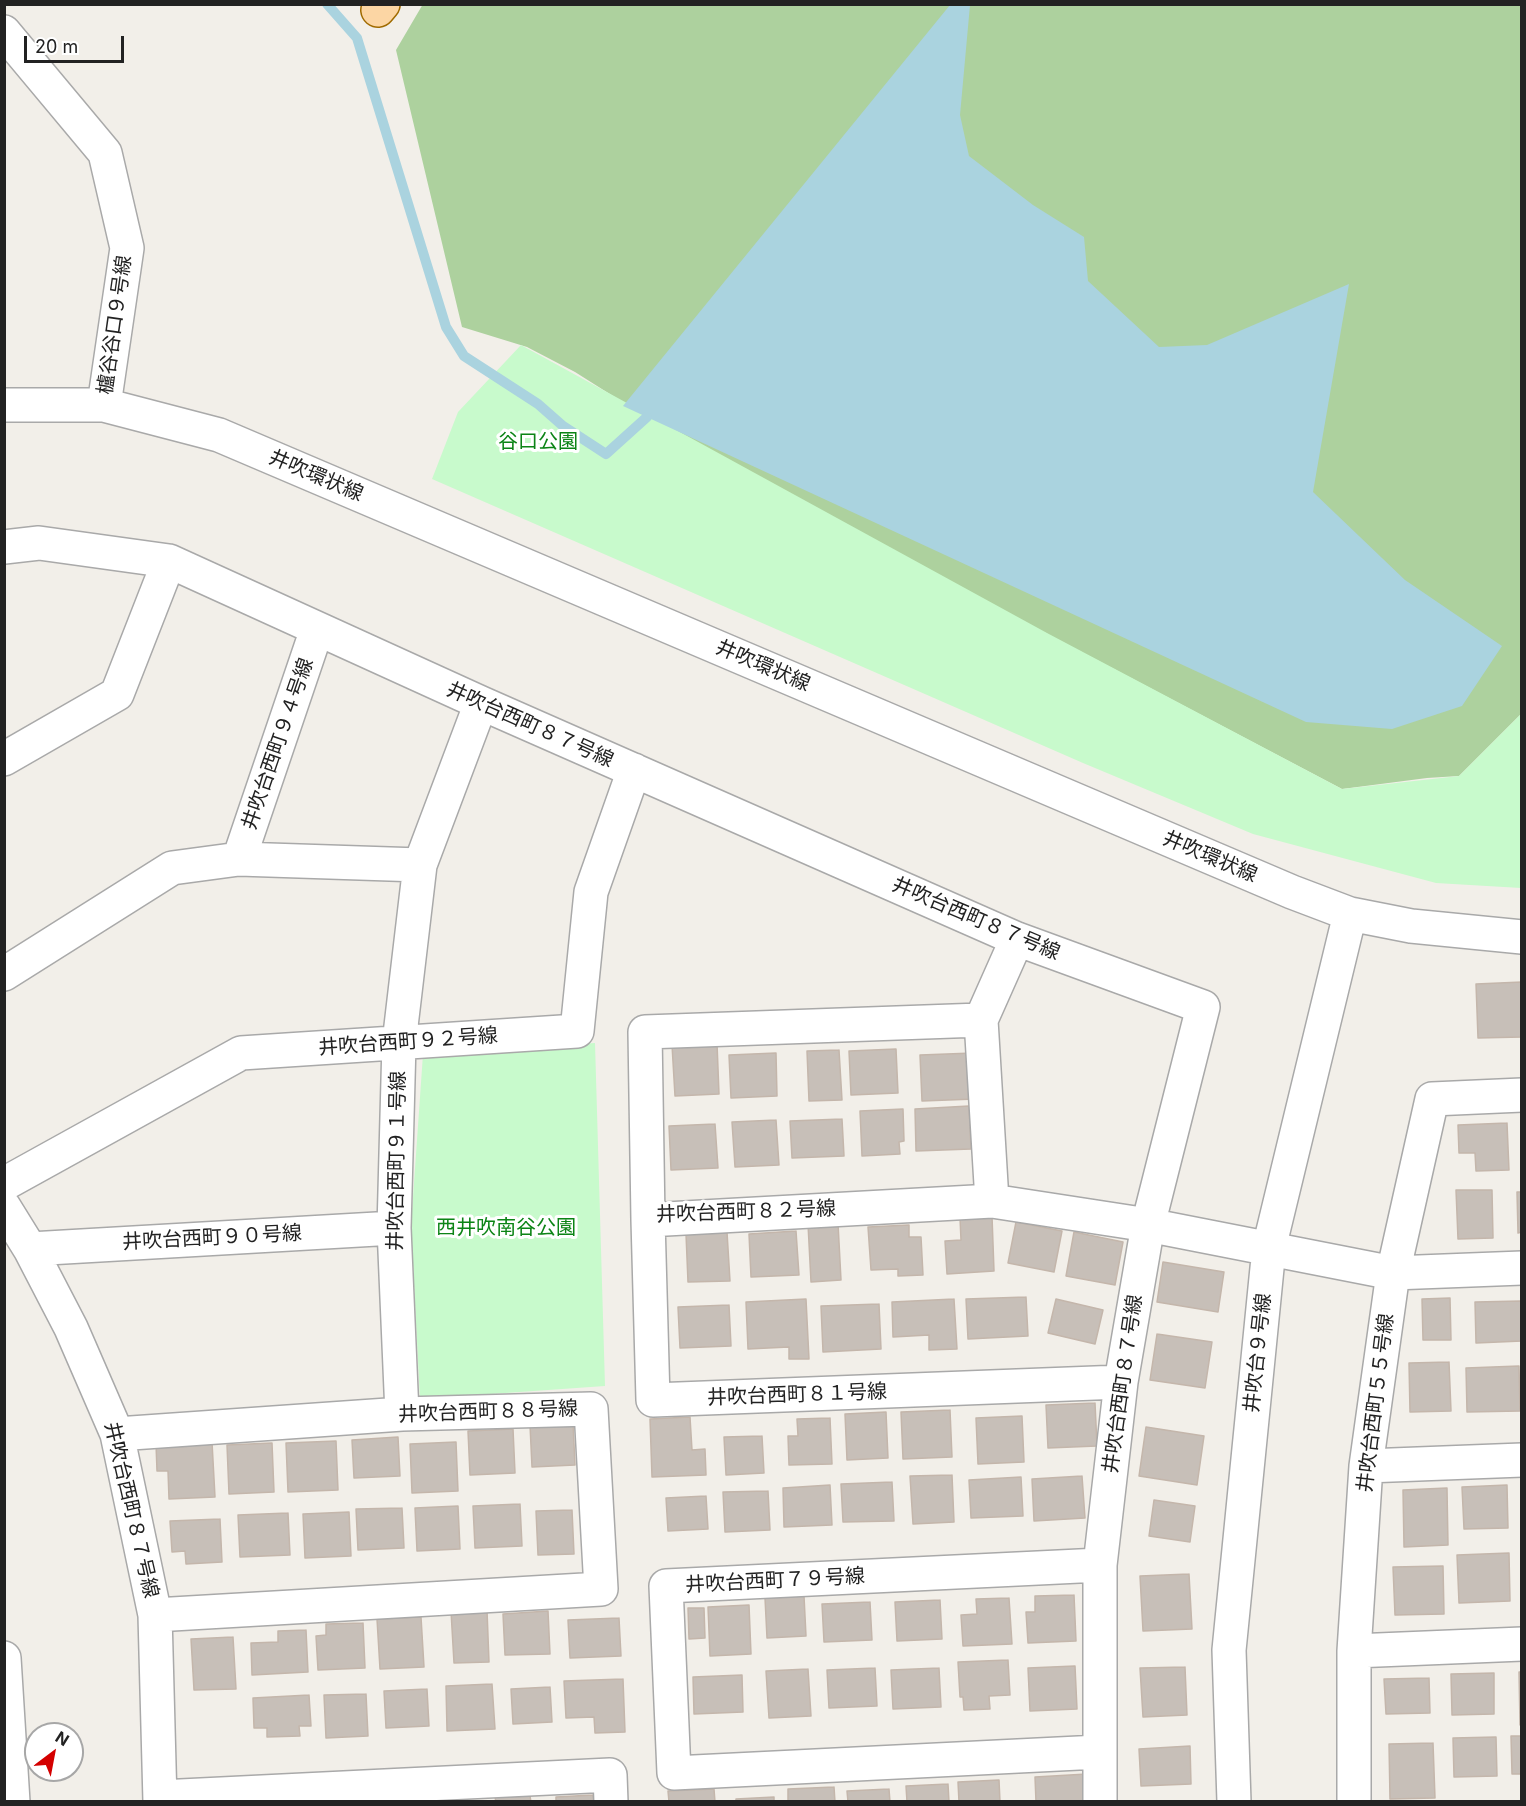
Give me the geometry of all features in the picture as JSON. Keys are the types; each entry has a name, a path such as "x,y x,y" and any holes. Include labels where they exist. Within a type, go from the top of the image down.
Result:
{"street":[{"name":"櫨谷谷口９号線","path":"4,32 105,153 127,248 104,405"},
{"name":"井吹環状線","path":"4,405 104,405 219,435 1292,892 1350,914 1411,926 1521,937"},
{"name":"井吹台西町８７号線","path":"4,547 39,543 169,561 481,703 1017,939 1203,1007 1148,1225 1121,1382 1100,1564 1100,1802"},
{"path":"4,759 117,694 169,561"},
{"name":"井吹台西町９４号線","path":"239,860 317,629"},
{"name":"井吹台西町９１号線","path":"402,1414 394,1228 399,1043 420,865 481,703"},
{"name":"井吹台西町９２号線","path":"4,1184 241,1053 577,1030 591,891 634,770"},
{"path":"4,974 172,868 239,860 420,865"},
{"name":"井吹台９号線","path":"1234,1802 1229,1650 1269,1248 1350,914"},
{"path":"992,1201 981,1020 1017,939"},
{"name":"井吹台西町８２号線","path":"981,1020 645,1032 648,1220 992,1201 1148,1225 1393,1273 1521,1268"},
{"name":"井吹台西町５５号線","path":"1354,1802 1354,1651 1365,1466 1393,1273 1432,1099 1521,1095"},
{"name":"井吹台西町８７号線","path":"4,1207 30,1249 71,1328 117,1434 155,1615 160,1799"},
{"name":"井吹台西町８１号線","path":"648,1220 653,1400 1121,1382"},
{"name":"井吹台西町９０号線","path":"30,1249 394,1228"},
{"name":"井吹台西町８８号線","path":"117,1434 402,1414 591,1409 601,1589 155,1615"},
{"path":"1365,1466 1521,1460"},
{"name":"井吹台西町７９号線","path":"1100,1564 666,1586 674,1773 1100,1752"},
{"path":"1354,1651 1521,1644"},
{"path":"4,1658 13,1802"},
{"path":"160,1799 610,1775 611,1802"}],"green space":[{"path":"423,4 1521,5 1521,714 1459,776 1342,789 703,453 575,372 527,347 462,327 396,50"},
{"name":"谷口公園","path":"521,345 1047,633 1342,789 1459,776 1521,714 1521,888 1436,883 1253,834 1083,763 432,479 458,412"},
{"name":"西井吹南谷公園","path":"595,1043 605,1386 420,1399 411,1226 423,1054"}],"water":[{"path":"950,5 970,5 960,115 969,156 1033,205 1084,237 1088,281 1159,347 1207,345 1349,284 1313,492 1405,580 1502,646 1462,706 1392,729 1306,722 623,406"}],"building":[{"path":"1522,982 1522,1037 1478,1038 1476,984"},
{"path":"717,1043 719,1094 675,1096 672,1045"},
{"path":"896,1049 898,1093 851,1095 849,1051"},
{"path":"839,1050 842,1100 809,1101 807,1051"},
{"path":"776,1053 777,1096 731,1098 729,1055"},
{"path":"973,1053 975,1099 922,1101 920,1055"},
{"path":"969,1106 971,1149 916,1151 915,1109"},
{"path":"903,1109 904,1141 899,1142 900,1154 862,1156 860,1111"},
{"path":"842,1119 844,1156 792,1158 790,1121"},
{"path":"776,1120 779,1165 735,1167 732,1122"},
{"path":"1507,1123 1509,1170 1476,1171 1475,1153 1459,1153 1458,1125"},
{"path":"715,1124 718,1168 671,1170 669,1126"},
{"path":"1456,1190 1492,1190 1493,1238 1458,1239"},
{"path":"1517,1192 1522,1192 1522,1232 1518,1233"},
{"path":"992,1216 994,1271 947,1274 945,1241 961,1240 960,1218"},
{"path":"1016,1222 1062,1231 1054,1272 1008,1263"},
{"path":"838,1223 841,1280 811,1282 808,1224"},
{"path":"909,1225 909,1237 921,1237 923,1275 898,1276 898,1269 871,1270 868,1227"},
{"path":"796,1231 799,1275 751,1277 749,1234"},
{"path":"727,1232 730,1281 688,1282 686,1234"},
{"path":"1074,1232 1123,1242 1115,1285 1066,1276"},
{"path":"1163,1262 1224,1272 1218,1312 1157,1302"},
{"path":"1026,1297 1028,1336 968,1339 966,1299"},
{"path":"1450,1298 1451,1340 1423,1340 1422,1299"},
{"path":"806,1299 809,1359 789,1359 789,1347 748,1349 746,1302"},
{"path":"954,1299 957,1349 929,1350 929,1335 893,1337 892,1302"},
{"path":"1056,1299 1103,1310 1095,1344 1048,1333"},
{"path":"1521,1301 1522,1341 1476,1343 1475,1302"},
{"path":"879,1304 881,1349 823,1352 821,1306"},
{"path":"729,1305 731,1346 680,1348 678,1307"},
{"path":"1157,1334 1212,1342 1205,1388 1150,1380"},
{"path":"1449,1362 1451,1411 1410,1412 1409,1363"},
{"path":"1519,1366 1520,1411 1467,1412 1466,1368"},
{"path":"1095,1403 1097,1446 1048,1448 1046,1405"},
{"path":"950,1410 952,1457 903,1459 901,1412"},
{"path":"886,1412 888,1458 847,1460 845,1414"},
{"path":"1022,1416 1024,1462 978,1464 976,1418"},
{"path":"690,1417 692,1450 705,1449 706,1475 652,1477 650,1419"},
{"path":"830,1418 832,1464 789,1465 788,1436 798,1436 797,1419"},
{"path":"573,1423 575,1465 532,1467 530,1425"},
{"path":"1146,1427 1204,1436 1197,1485 1139,1476"},
{"path":"513,1429 515,1473 470,1475 468,1431"},
{"path":"762,1436 764,1473 726,1475 724,1437"},
{"path":"398,1437 400,1476 354,1478 352,1440"},
{"path":"336,1441 338,1490 288,1492 286,1443"},
{"path":"212,1442 215,1497 169,1499 168,1471 157,1471 156,1444"},
{"path":"456,1442 458,1491 412,1493 410,1444"},
{"path":"272,1443 274,1492 229,1494 227,1445"},
{"path":"952,1475 954,1522 913,1524 910,1476"},
{"path":"1082,1476 1085,1518 1034,1521 1032,1479"},
{"path":"1021,1477 1023,1516 971,1518 969,1480"},
{"path":"892,1482 894,1521 843,1522 841,1484"},
{"path":"830,1485 832,1525 784,1527 783,1488"},
{"path":"1507,1485 1508,1528 1464,1529 1462,1487"},
{"path":"1447,1488 1448,1545 1404,1547 1403,1490"},
{"path":"768,1491 770,1530 725,1532 723,1492"},
{"path":"706,1496 708,1529 668,1531 666,1498"},
{"path":"1154,1500 1195,1506 1190,1542 1149,1536"},
{"path":"520,1504 522,1546 475,1548 473,1506"},
{"path":"458,1506 460,1549 417,1551 415,1508"},
{"path":"402,1508 404,1548 358,1550 356,1509"},
{"path":"572,1510 574,1554 538,1555 536,1511"},
{"path":"349,1512 351,1556 305,1558 303,1514"},
{"path":"288,1513 290,1555 240,1557 238,1515"},
{"path":"220,1519 222,1562 186,1564 185,1551 172,1552 170,1521"},
{"path":"1509,1553 1510,1601 1459,1603 1457,1555"},
{"path":"1443,1566 1444,1614 1395,1615 1393,1567"},
{"path":"1189,1574 1192,1629 1143,1631 1140,1576"},
{"path":"1074,1595 1076,1641 1028,1643 1026,1612 1035,1612 1035,1596"},
{"path":"804,1596 806,1636 767,1638 765,1598"},
{"path":"1009,1598 1012,1644 963,1646 961,1615 977,1614 976,1599"},
{"path":"940,1600 942,1639 897,1641 895,1602"},
{"path":"870,1602 872,1640 824,1642 822,1604"},
{"path":"749,1605 751,1654 710,1656 708,1607"},
{"path":"688,1608 704,1608 705,1638 689,1639"},
{"path":"487,1610 489,1662 454,1663 451,1611"},
{"path":"548,1611 550,1654 505,1655 503,1614"},
{"path":"421,1617 424,1667 380,1669 377,1619"},
{"path":"619,1618 621,1656 570,1658 568,1620"},
{"path":"363,1623 365,1668 318,1670 316,1636 326,1635 326,1624"},
{"path":"306,1630 308,1672 252,1675 251,1643 278,1642 278,1631"},
{"path":"233,1637 236,1689 194,1690 191,1639"},
{"path":"1008,1660 1010,1695 989,1696 990,1709 964,1710 963,1697 960,1697 958,1662"},
{"path":"1075,1666 1077,1709 1030,1711 1028,1668"},
{"path":"1185,1667 1187,1715 1143,1717 1140,1668"},
{"path":"875,1668 877,1706 829,1708 827,1670"},
{"path":"939,1668 941,1707 893,1709 891,1670"},
{"path":"808,1669 811,1716 769,1718 766,1671"},
{"path":"1519,1672 1522,1672 1522,1725 1520,1725"},
{"path":"1494,1673 1494,1714 1452,1715 1451,1674"},
{"path":"742,1675 743,1712 694,1714 693,1677"},
{"path":"1429,1678 1430,1713 1386,1714 1384,1679"},
{"path":"623,1679 625,1732 595,1733 594,1717 566,1718 564,1681"},
{"path":"492,1684 495,1729 447,1731 446,1686"},
{"path":"550,1687 552,1722 513,1724 511,1689"},
{"path":"427,1689 429,1726 386,1728 384,1691"},
{"path":"366,1694 368,1736 326,1738 324,1695"},
{"path":"309,1695 311,1726 299,1726 300,1736 267,1737 267,1728 254,1728 253,1698"},
{"path":"1511,1736 1522,1736 1522,1774 1512,1774"},
{"path":"1496,1737 1497,1776 1454,1777 1453,1738"},
{"path":"1433,1743 1435,1798 1390,1799 1389,1744"},
{"path":"1190,1746 1191,1784 1141,1786 1139,1749"},
{"path":"1087,1774 1088,1802 1036,1802 1035,1777"},
{"path":"999,1780 1000,1802 959,1802 958,1782"},
{"path":"948,1784 949,1802 907,1802 906,1786"},
{"path":"834,1787 835,1802 788,1802 788,1789"},
{"path":"714,1789 715,1802 669,1802 668,1791"},
{"path":"889,1789 890,1802 848,1802 847,1791"},
{"path":"593,1795 594,1802 556,1802 556,1797"},
{"path":"530,1796 531,1802 496,1802 495,1797"},
{"path":"774,1797 774,1802 736,1802 736,1799"}],"waterway":[{"path":"327,4 357,38 446,327 464,356 538,404 563,426 606,454 647,417"}]}
